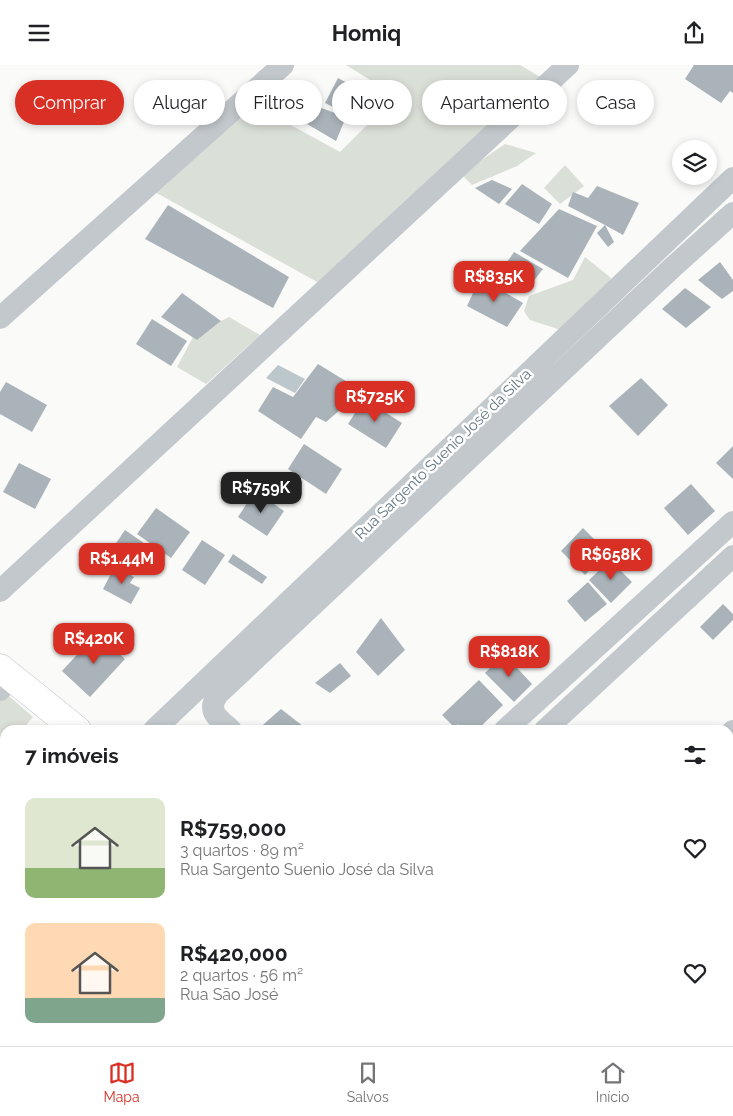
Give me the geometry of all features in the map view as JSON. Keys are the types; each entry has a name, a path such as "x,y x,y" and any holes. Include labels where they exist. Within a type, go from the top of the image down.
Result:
{"main road":[{"path":"4,678 70,725"}],"street":[{"path":"0,318 283,65"},
{"path":"0,591 568,65"},
{"name":"Rua Sargento Suenio José da Silva","path":"159,725 733,177"},
{"path":"225,725 217,718 213,710 213,702 218,694 733,213"},
{"path":"510,725 733,522"},
{"path":"550,725 733,556"}],"shaded area":[{"path":"346,65 520,65 542,78 540,80 422,80 422,125 491,125 319,283 153,191 235,117 235,125 291,125 340,152 367,125 412,125 412,80 370,80"},
{"path":"505,144 536,153 517,166 472,185 461,174"},
{"path":"565,165 584,186 560,204 544,188"},
{"path":"585,257 611,278 604,298 561,330 530,320 524,311 529,296 573,280"},
{"path":"229,317 260,335 206,384 177,367 193,337 197,340"},
{"path":"278,365 305,379 295,393 266,378"},
{"path":"3,691 33,717 26,725 0,725 0,695"}],"building":[{"path":"694,65 733,65 733,93 730,91 721,103 685,79"},
{"path":"332,90 332,106 325,103"},
{"path":"322,108 332,112 332,125 343,125 336,141 309,125 322,125"},
{"path":"492,180 512,189 499,204 475,188"},
{"path":"522,184 552,204 539,224 505,204"},
{"path":"597,186 639,203 623,235 568,206 573,192 588,198"},
{"path":"168,205 289,277 273,308 145,239"},
{"path":"559,209 597,226 568,278 520,251"},
{"path":"605,225 614,242 608,247 597,233"},
{"path":"514,252 543,269 524,293 496,278"},
{"path":"720,262 733,280 733,291 722,299 698,280"},
{"path":"480,278 523,303 507,327 467,306"},
{"path":"685,288 711,307 686,328 662,309"},
{"path":"182,293 221,321 197,340 161,317"},
{"path":"152,319 187,341 171,366 136,344"},
{"path":"318,364 362,391 326,422 316,417 301,439 258,411 273,387 293,397"},
{"path":"641,378 668,405 638,436 609,406"},
{"path":"6,382 47,405 32,432 0,414 0,392"},
{"path":"364,399 402,423 386,448 348,424"},
{"path":"304,444 342,469 326,494 288,469"},
{"path":"733,446 733,479 716,463"},
{"path":"19,463 51,479 35,509 3,492"},
{"path":"691,484 715,511 688,535 664,508"},
{"path":"255,491 284,511 267,536 238,517"},
{"path":"156,508 190,532 171,558 137,534"},
{"path":"583,528 607,552 585,575 561,551"},
{"path":"125,530 151,548 135,570 110,552"},
{"path":"202,540 225,555 205,585 182,570"},
{"path":"233,554 267,577 262,584 228,562"},
{"path":"610,560 632,582 611,603 589,580"},
{"path":"115,566 134,577 130,583 140,588 131,604 103,589"},
{"path":"588,582 607,604 585,622 567,601"},
{"path":"723,604 733,614 733,620 713,640 700,627"},
{"path":"381,618 405,650 378,676 356,652"},
{"path":"97,633 125,659 90,697 62,671"},
{"path":"504,654 532,684 514,702 485,673"},
{"path":"340,663 351,676 330,693 315,683"},
{"path":"479,680 503,705 482,725 452,725 442,715"},
{"path":"281,709 302,725 263,725"}]}
